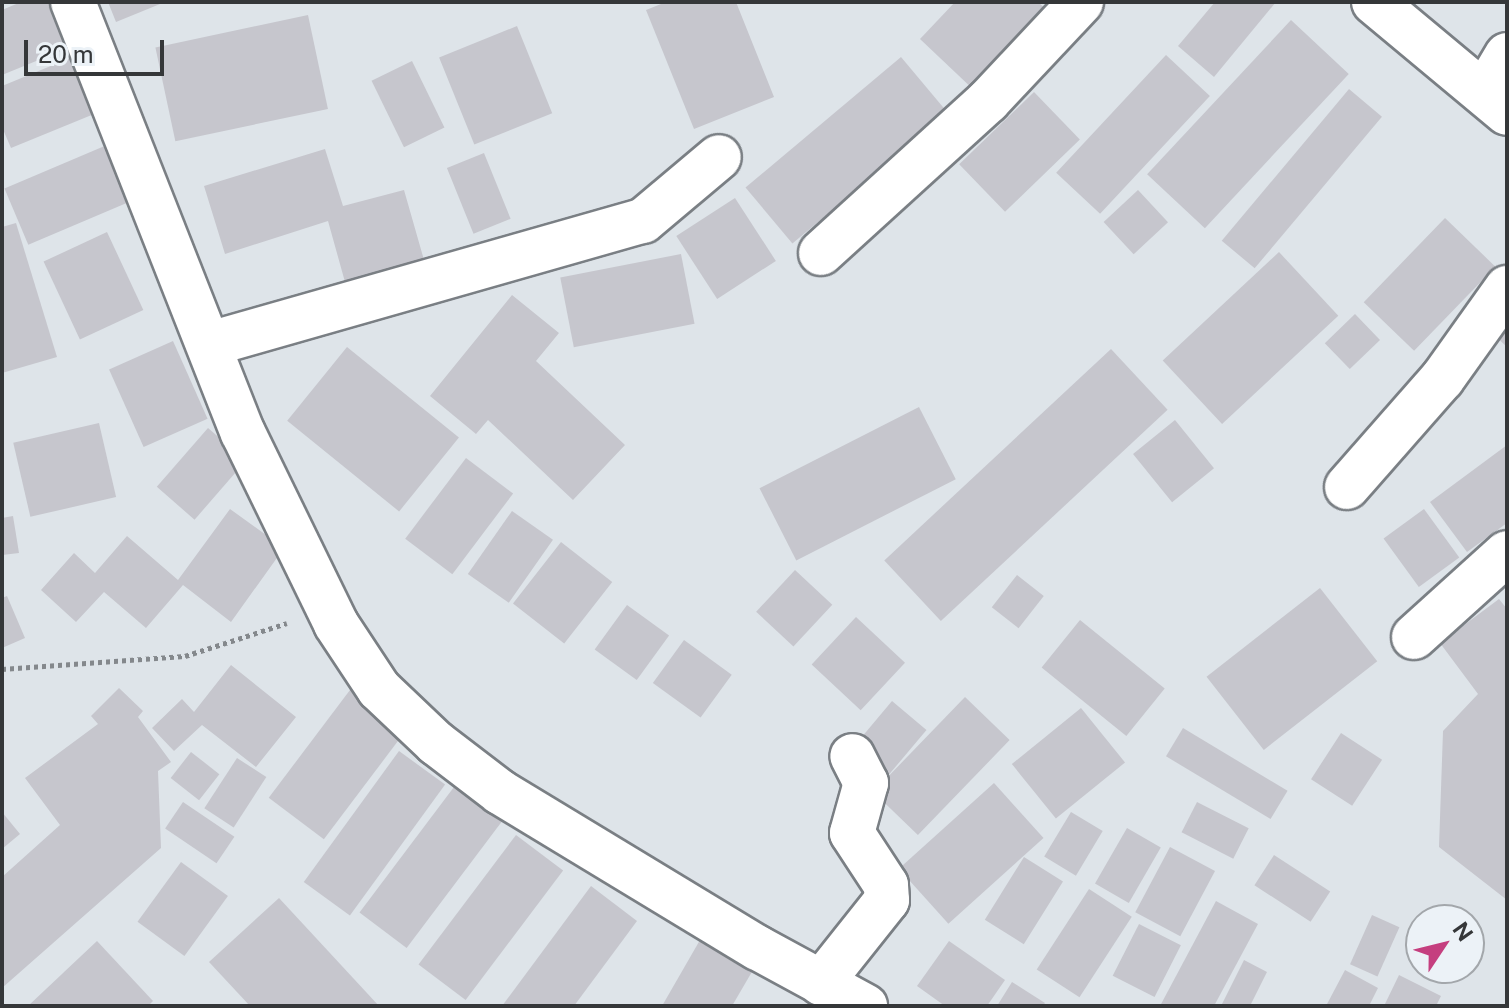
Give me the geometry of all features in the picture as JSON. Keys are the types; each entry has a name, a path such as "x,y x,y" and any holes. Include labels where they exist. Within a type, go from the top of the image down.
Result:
{"street":[{"path":"73,2 243,433 329,609 353,654 379,689 489,784 821,983 865,1006"},
{"path":"821,253 988,101 1081,2"},
{"path":"1374,2 1496,103 1507,55"},
{"path":"210,344 643,221 719,157"},
{"path":"1347,487 1442,379 1507,288"},
{"path":"1414,637 1507,553"},
{"path":"821,983 887,900 886,885 852,833 866,783 852,756"}],"path":[{"path":"2,669 185,656 329,609"}],"building":[{"path":"21,2 74,2 90,39 2,75 2,10"},
{"path":"108,2 165,2 116,22"},
{"path":"666,2 736,2 774,97 694,129 646,10"},
{"path":"955,2 1038,2 1050,13 976,92 920,39"},
{"path":"1215,2 1276,2 1214,77 1178,46"},
{"path":"308,15 328,109 175,141 155,47"},
{"path":"1291,20 1349,74 1205,228 1147,174"},
{"path":"517,26 552,113 474,145 439,57"},
{"path":"97,47 121,103 11,148 2,127 2,86"},
{"path":"1166,55 1210,96 1100,214 1056,173"},
{"path":"901,57 948,113 792,243 745,187"},
{"path":"412,61 444,128 404,147 372,81"},
{"path":"1349,89 1382,117 1255,268 1222,241"},
{"path":"1034,92 1080,139 1005,212 959,164"},
{"path":"114,142 138,198 28,245 4,188"},
{"path":"325,149 343,206 404,190 424,260 345,282 328,221 225,254 204,186"},
{"path":"484,153 511,219 474,234 447,168"},
{"path":"1138,190 1168,222 1134,254 1104,222"},
{"path":"735,198 776,261 717,299 676,236"},
{"path":"1445,218 1495,267 1414,351 1364,302"},
{"path":"16,223 57,357 2,373 2,227"},
{"path":"107,232 143,310 80,340 44,262"},
{"path":"1279,252 1338,316 1222,424 1163,360"},
{"path":"681,254 695,324 574,347 560,277"},
{"path":"512,295 559,333 536,361 625,445 573,500 488,420 476,434 430,396"},
{"path":"1355,314 1380,340 1350,369 1325,343"},
{"path":"1507,316 1507,347 1492,333"},
{"path":"173,341 208,419 144,447 109,369"},
{"path":"347,347 459,438 399,511 287,421"},
{"path":"1111,349 1168,410 941,621 884,560"},
{"path":"919,407 956,479 796,560 760,488"},
{"path":"1175,420 1214,468 1172,502 1133,454"},
{"path":"99,423 116,497 30,517 13,443"},
{"path":"208,428 246,461 195,520 157,487"},
{"path":"1507,445 1507,523 1467,552 1430,502"},
{"path":"466,458 513,494 452,574 405,539"},
{"path":"230,509 284,548 231,622 183,585 146,628 104,592 76,622 41,590 74,553 95,573 127,536 178,580"},
{"path":"1424,509 1459,558 1419,587 1384,538"},
{"path":"512,511 553,540 509,603 468,574"},
{"path":"13,516 19,553 2,555 2,518"},
{"path":"561,542 612,582 564,643 513,603"},
{"path":"795,570 832,605 793,646 756,612"},
{"path":"1017,575 1044,596 1019,628 992,607"},
{"path":"1320,588 1377,661 1264,750 1207,677"},
{"path":"7,596 25,638 2,648 2,598"},
{"path":"1499,599 1507,609 1507,900 1439,847 1443,731 1478,694 1440,643"},
{"path":"627,605 669,636 637,680 595,649"},
{"path":"856,617 905,663 861,710 812,665"},
{"path":"1080,620 1165,689 1126,736 1042,667"},
{"path":"684,640 732,675 701,718 653,683"},
{"path":"231,665 296,717 256,767 202,725 174,751 152,728 182,699 194,712"},
{"path":"353,686 408,728 324,839 269,798"},
{"path":"119,688 143,711 138,717 171,762 158,771 161,848 2,988 2,877 60,825 25,778 98,724 91,716"},
{"path":"965,697 1010,740 918,835 873,792"},
{"path":"892,701 926,730 889,775 854,746"},
{"path":"1081,708 1125,762 1056,818 1012,764"},
{"path":"1183,728 1288,791 1271,819 1166,756"},
{"path":"1341,733 1382,760 1352,806 1311,779"},
{"path":"399,751 445,785 350,916 304,882"},
{"path":"191,752 219,774 199,800 171,778"},
{"path":"237,758 266,777 234,827 204,808"},
{"path":"457,783 504,819 407,948 360,912"},
{"path":"994,783 1044,838 948,924 899,869"},
{"path":"183,802 234,837 217,863 165,829"},
{"path":"1197,802 1249,828 1233,859 1182,832"},
{"path":"2,812 20,834 2,849"},
{"path":"1071,812 1103,831 1076,876 1044,857"},
{"path":"1127,828 1161,847 1129,903 1095,883"},
{"path":"516,835 563,871 466,1000 419,964"},
{"path":"1170,847 1215,871 1180,936 1135,912"},
{"path":"1274,855 1330,891 1311,922 1254,885"},
{"path":"1024,857 1063,881 1024,944 985,920"},
{"path":"181,862 228,896 184,956 138,922"},
{"path":"591,886 637,921 574,1006 502,1006"},
{"path":"1089,889 1132,917 1079,997 1037,970"},
{"path":"279,898 379,1006 250,1006 209,962"},
{"path":"1216,901 1258,924 1214,1006 1160,1006"},
{"path":"1372,915 1399,927 1377,977 1350,964"},
{"path":"1139,924 1181,945 1155,997 1113,976"},
{"path":"700,940 753,970 732,1006 662,1006"},
{"path":"97,941 153,1001 148,1006 28,1006"},
{"path":"949,941 1005,980 987,1006 945,1006 917,986"},
{"path":"1244,960 1267,972 1250,1006 1221,1006"},
{"path":"1345,970 1378,988 1369,1006 1326,1006"},
{"path":"1399,975 1405,978 1405,984 1417,984 1441,996 1436,1006 1384,1006"},
{"path":"1012,982 1045,1003 1043,1006 997,1006"}]}
